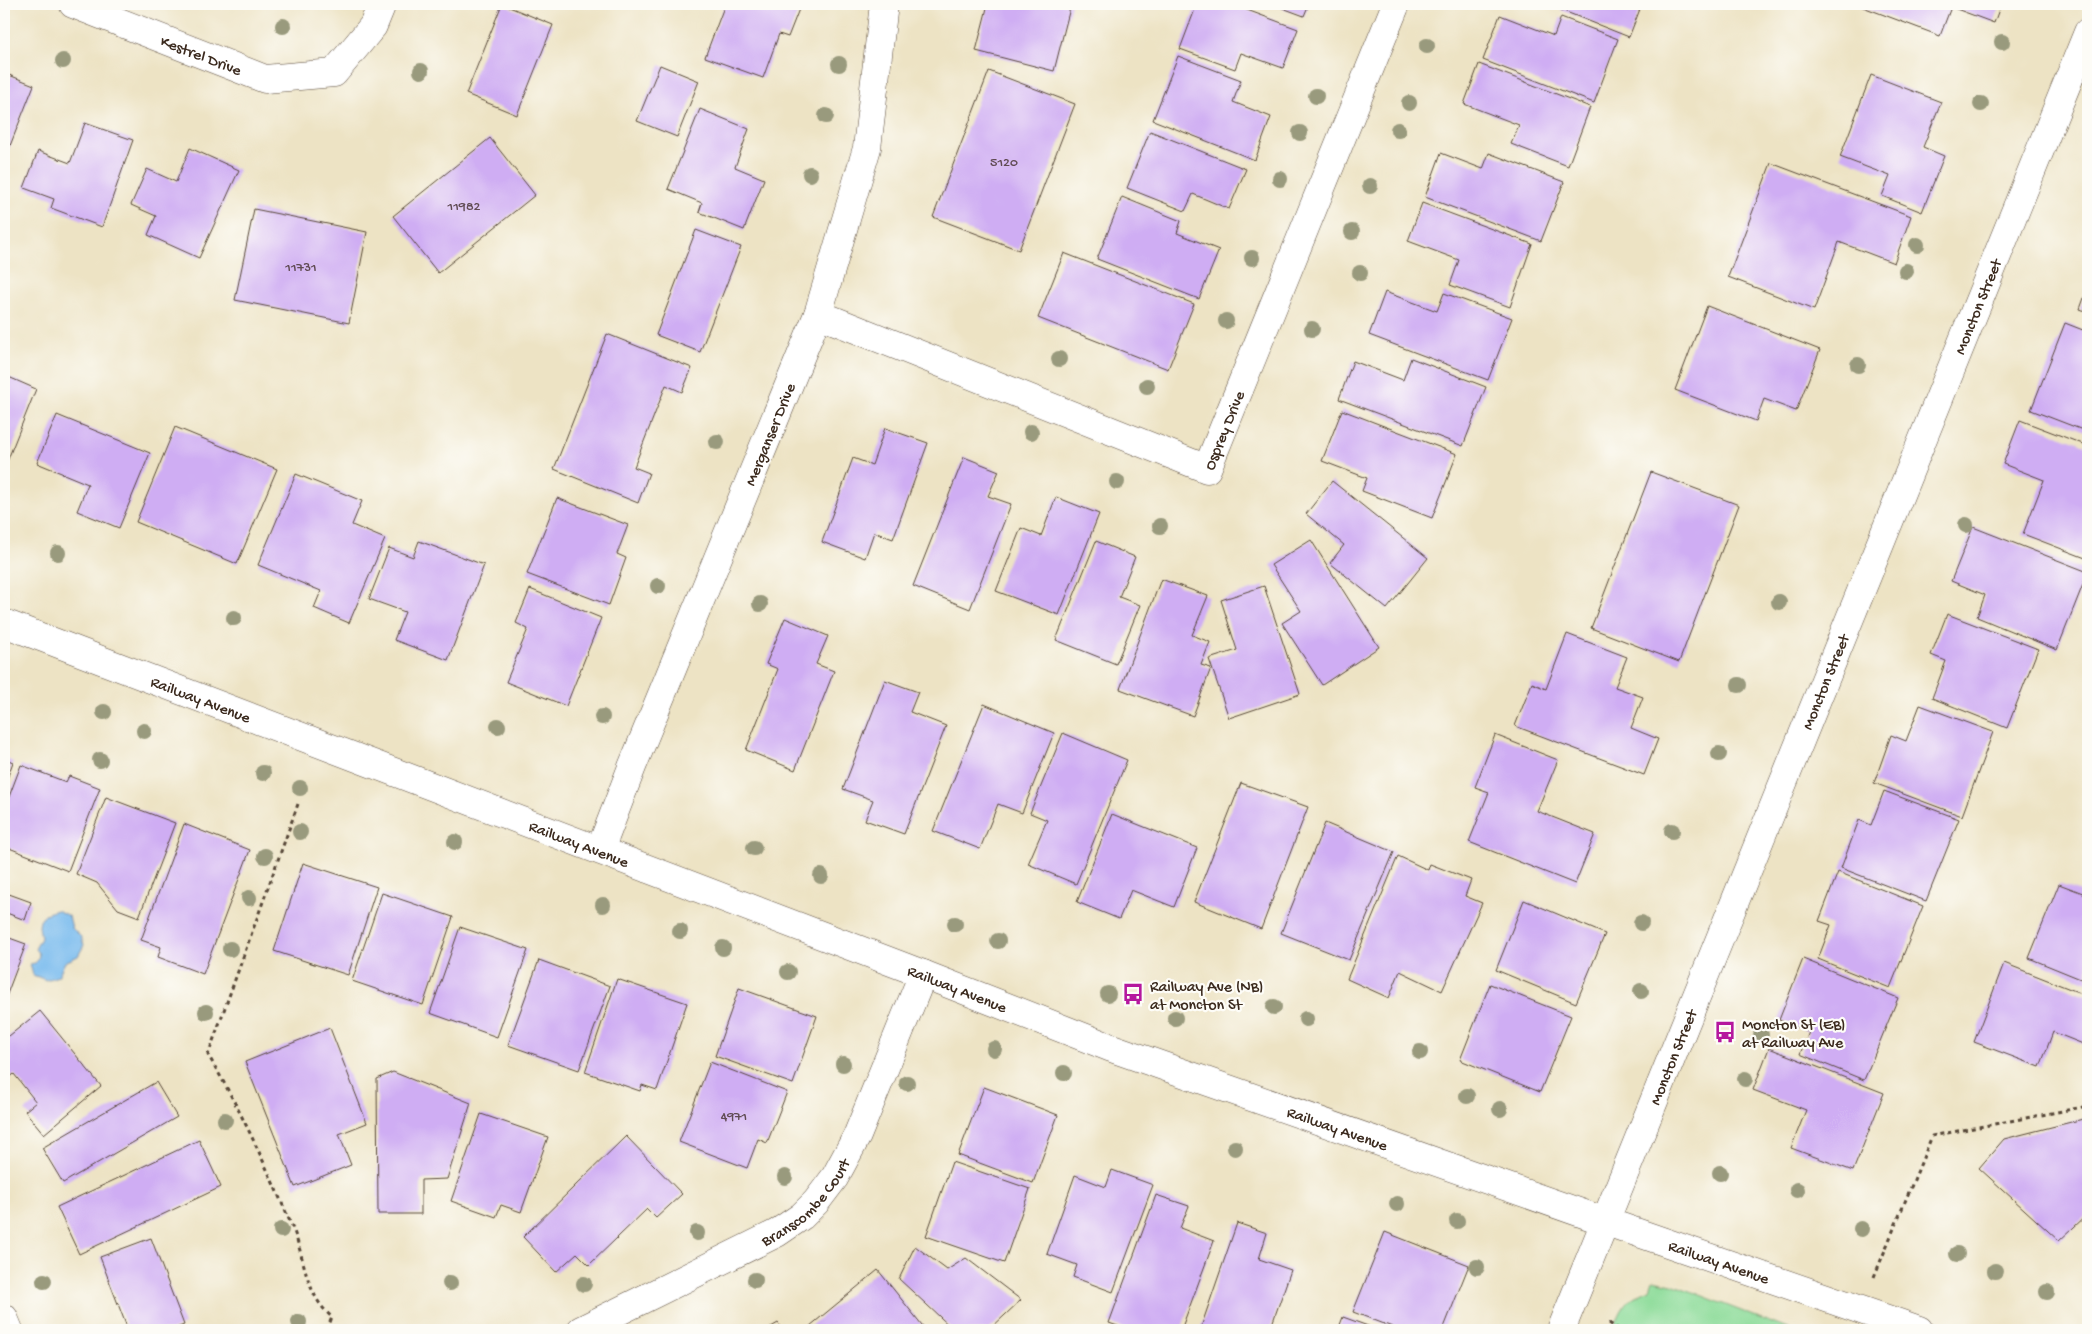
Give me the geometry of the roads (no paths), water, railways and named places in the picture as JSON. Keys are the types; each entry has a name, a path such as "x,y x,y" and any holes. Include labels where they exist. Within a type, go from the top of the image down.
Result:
{"street":[{"name":"Kestrel Drive","path":"73,4 265,79 334,73 373,26 382,4"},
{"name":"Merganser Drive","path":"600,850 632,767 818,314 866,148 884,4"},
{"name":"Osprey Drive","path":"818,314 1207,469 1396,4"},
{"name":"Moncton Street","path":"1561,1330 2088,32"},
{"name":"Railway Avenue","path":"4,623 600,850 1109,1047 1919,1330"},
{"name":"Branscombe Court","path":"581,1330 778,1234 802,1216 816,1202 835,1177 857,1136 923,974"},
{"path":"4,1318 9,1330"}],"water":[{"path":"56,910 69,916 72,928 81,937 84,945 78,956 65,962 58,976 46,980 33,975 30,964 38,960 39,954 35,949 41,938 40,921 45,914"}],"place":[{"name":"Railway Ave (NB) at Moncton St","path":"1133,994"},
{"name":"Moncton St (EB) at Railway Ave","path":"1725,1032"}]}
